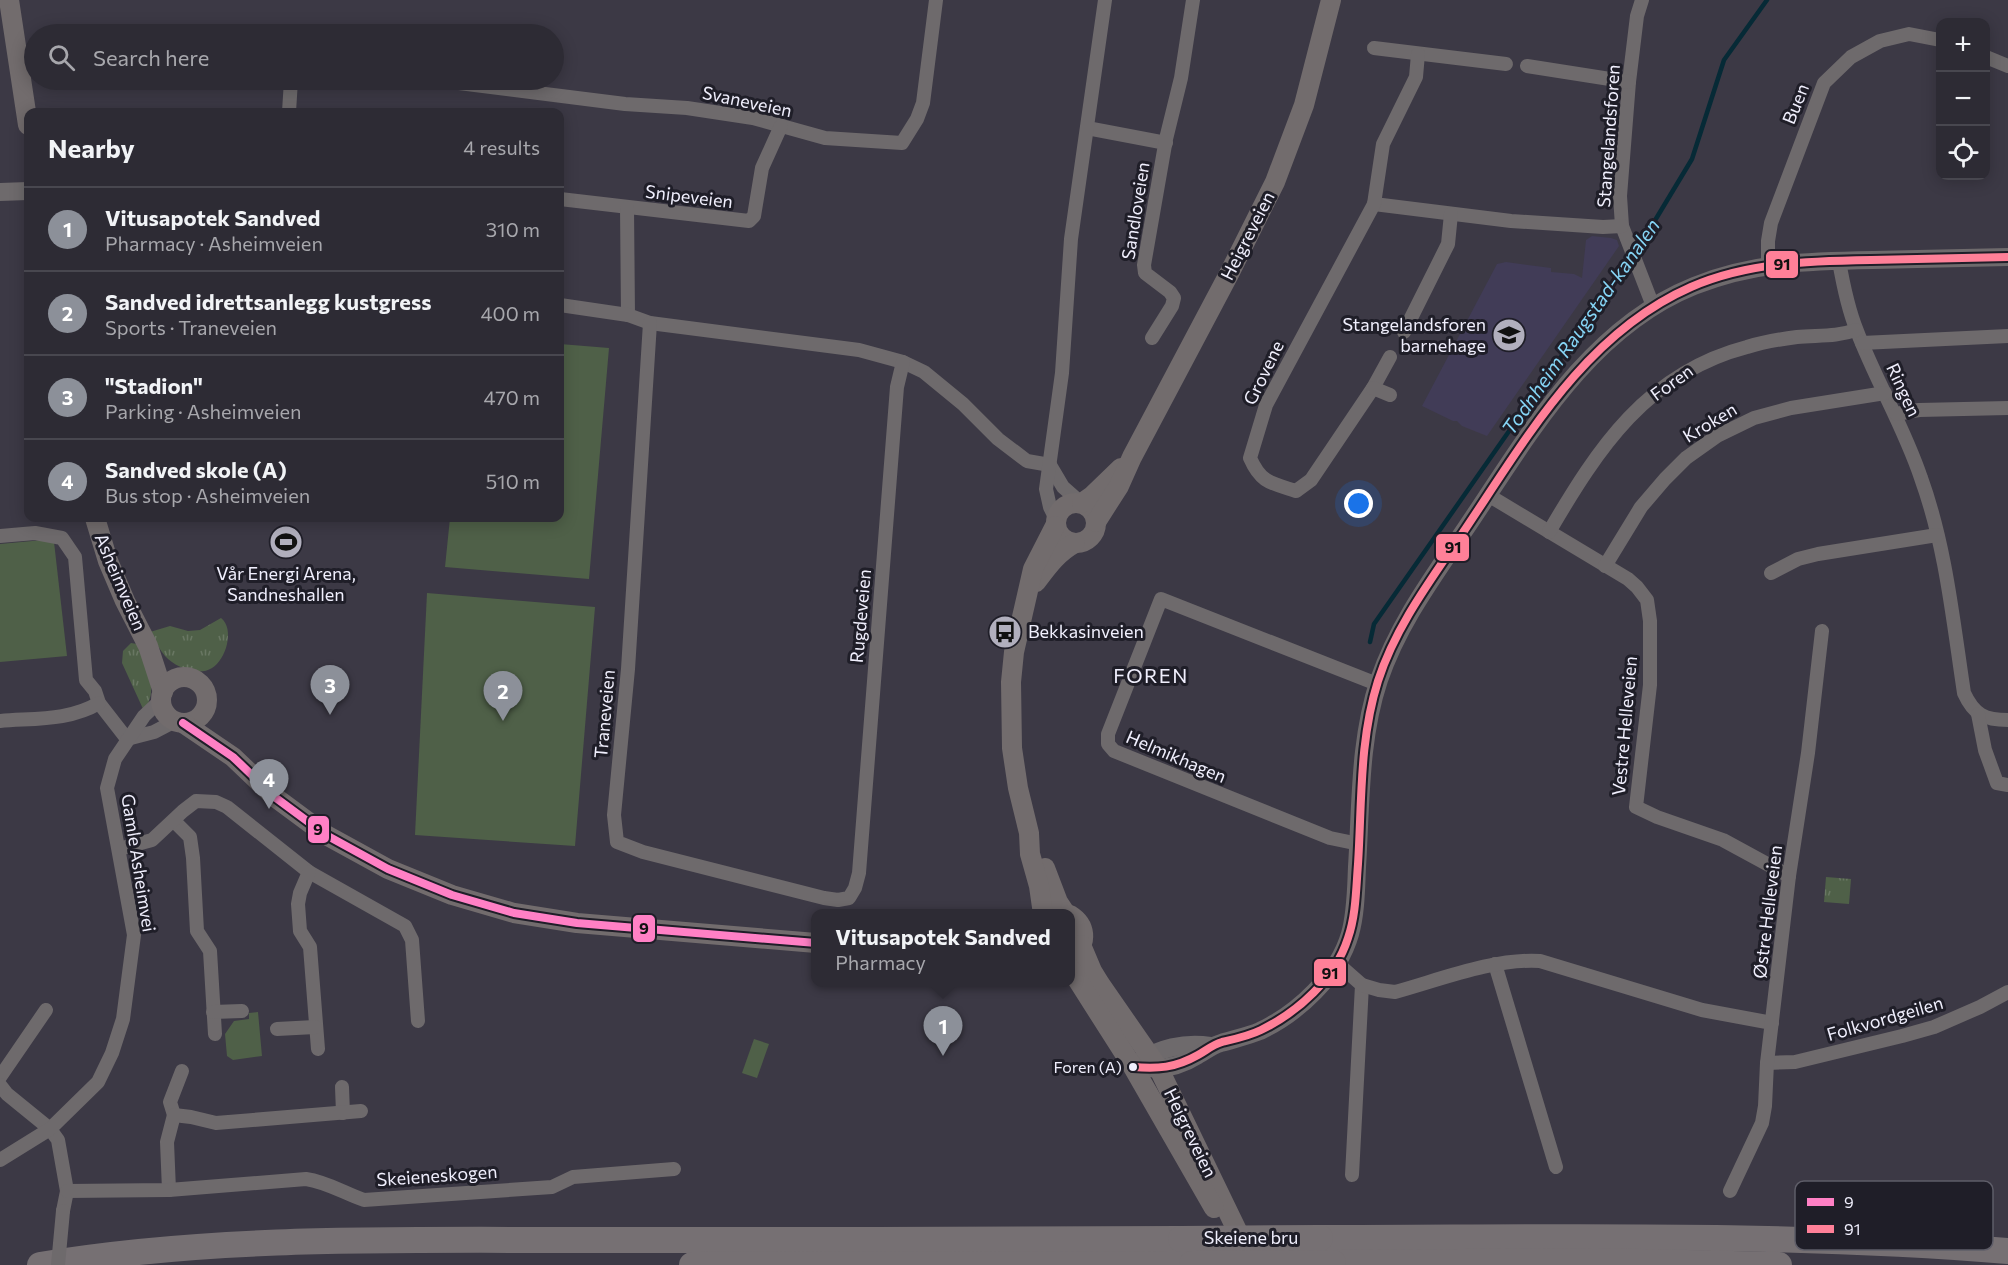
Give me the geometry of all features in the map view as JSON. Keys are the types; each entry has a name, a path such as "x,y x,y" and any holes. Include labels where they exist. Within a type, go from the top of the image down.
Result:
{"highway":[{"name":"Skeiene bru","path":"40,1265 88,1257 204,1247 378,1240 1592,1238 1795,1241"},
{"name":"Skeiene bru","path":"1990,1250 2008,1251"},
{"name":"Skeiene bru","path":"693,1265 1596,1261 1779,1265"}],"main road":[{"name":"Heigreveien","path":"1030,588 1063,550 1075,543 1080,543 1094,532 1096,522 1119,486 1132,457 1209,313 1275,182 1304,105 1331,0"},
{"path":"7,11 25,108"},
{"name":"Heigreveien","path":"1042,909 1039,886 1030,854 1029,833 1018,788 1011,714 1014,652 1033,569 1064,506 1081,502 1092,496 1132,457"},
{"path":"1081,502 1092,510 1096,522"},
{"name":"Asheimveien","path":"96,522 108,561 148,646 162,696"},
{"path":"1056,522 1064,540 1075,543"},
{"name":"Asheimveien","path":"148,646 179,677"},
{"path":"233,757 206,709 207,696 200,683 187,677 179,677 171,681 162,696 166,715 233,757 276,798 326,835 359,855 419,883 514,913 577,923 811,943"},
{"path":"179,722 195,720 206,709"},
{"name":"Heigreveien","path":"1029,833 1041,854 1063,909"},
{"name":"Heigreveien","path":"1075,919 1081,926 1083,938 1076,950 1155,1061 1252,1265"},
{"name":"Heigreveien","path":"1075,974 1133,1067 1219,1217 1252,1265"}],"street":[{"name":"Svaneveien","path":"514,90 625,104 687,108 753,118 825,138 902,143 917,119 923,103 936,0"},
{"path":"1056,522 1046,489 1062,373 1071,239 1105,0"},
{"name":"Sandloveien","path":"1152,338 1172,306 1174,298 1170,292 1145,273 1144,265 1166,142 1177,98 1193,0"},
{"name":"Stangelandsforen","path":"1642,0 1637,16 1629,82 1620,196 1622,226 1653,306"},
{"name":"Buen","path":"1768,264 1771,223 1824,83 1851,57 1880,41 1909,34 1936,39"},
{"path":"1374,48 1506,64"},
{"name":"Grovene","path":"1390,357 1373,388 1311,480 1296,491 1269,482 1256,472 1250,458 1266,405 1374,204 1383,144 1416,77 1418,54"},
{"path":"1990,59 2008,66"},
{"path":"1527,66 1629,82"},
{"path":"289,108 290,90"},
{"name":"Snipeveien","path":"564,199 749,221 753,216 762,168 781,126"},
{"name":"Sandloveien","path":"1087,128 1166,142"},
{"path":"0,192 24,191"},
{"path":"1374,204 1511,221 1603,227 1622,226"},
{"path":"627,207 628,315"},
{"path":"1404,332 1448,243 1451,214"},
{"path":"1133,1067 1155,1061 1174,1066 1200,1054 1210,1046 1258,1032 1286,1015 1316,989 1337,963 1350,935 1353,917 1366,728 1377,684 1388,653 1405,619 1488,495 1560,392 1588,360 1621,330 1653,306 1692,286 1768,264 2008,257"},
{"name":"Ringen","path":"1839,261 1843,285 1859,336 1896,414 1922,479 1944,559 1964,693 1970,706 1978,714 1985,750 1997,783 2008,785"},
{"path":"564,306 628,315 650,323 859,350 903,362 924,372 963,404 998,439 1027,461 1050,465 1063,487 1081,502"},
{"name":"Traneveien","path":"650,323 628,669 614,815 617,842 643,852 838,900 849,898 855,888 859,873"},
{"name":"Foren","path":"1549,532 1582,476 1615,432 1651,396 1708,359 1748,346 1797,337 2008,336"},
{"name":"Rugdeveien","path":"859,873 897,387 903,362"},
{"path":"1373,388 1390,395"},
{"name":"Kroken","path":"1605,566 1641,507 1659,486 1686,458 1717,436 1754,418 1782,410 1885,393"},
{"path":"1896,414 1919,410 2008,408"},
{"name":"Vestre Helleveien","path":"1488,495 1637,586 1647,600 1650,621 1650,685 1636,807 1723,840 1789,876"},
{"path":"0,536 36,533 62,538 75,557 86,680 95,691 99,703 127,739 179,722"},
{"path":"1771,573 1798,559 1818,554 1937,535"},
{"name":"Helmikhagen","path":"1359,844 1330,838 1114,751 1108,744 1108,734 1161,600 1377,684"},
{"name":"Østre Helleveien","path":"1730,1191 1762,1123 1765,1106 1767,1064 1789,876 1808,753 1822,631"},
{"name":"Gamle Asheimvei","path":"0,1160 50,1129 98,1082 112,1053 123,1019 134,935 107,788 115,759 144,716 162,696"},
{"path":"0,722 83,712 99,703"},
{"path":"1978,714 1994,720 2008,720"},
{"path":"119,849 152,840 196,801 216,802 227,807 309,872 405,926 412,940 418,1021"},
{"path":"174,820 190,837 197,931 210,951 215,1034"},
{"path":"309,872 298,904 300,930 310,947 318,1049"},
{"path":"1337,963 1362,985 1395,992 1495,964 1520,960 1540,961 1702,1010 1772,1023"},
{"path":"1495,964 1556,1167"},
{"path":"1352,1175 1362,985"},
{"name":"Folkvordgeilen","path":"1767,1064 1795,1062 1934,1027 2008,992"},
{"path":"0,1077 46,1010"},
{"path":"213,1012 242,1011"},
{"path":"277,1029 315,1027"},
{"path":"169,1190 167,1142 174,1115 170,1102 182,1071"},
{"path":"0,1085 7,1094 50,1129 58,1140 67,1191 58,1265"},
{"path":"342,1087 342,1113"},
{"path":"174,1115 216,1124 360,1111"},
{"name":"Skeieneskogen","path":"67,1191 169,1190 306,1179 323,1182 364,1200 552,1187 573,1177 674,1169"}],"shaded area":[{"name":"Stangelandsforen barnehage","path":"1592,236 1617,240 1619,246 1487,436 1422,406 1497,264 1506,262 1551,268 1551,272 1574,274 1582,278 1586,240"}],"green space":[{"path":"564,344 609,348 589,579 445,567 450,522 564,522"},
{"path":"43,540 54,542 67,656 0,662 0,544"},
{"path":"427,593 595,607 575,846 415,835"},
{"path":"221,618 225,623 228,637 225,652 217,664 206,671 187,670 169,660 150,632 170,626 188,631 200,630"},
{"path":"131,643 137,644 150,678 151,694 144,711 122,663 123,651"},
{"path":"1826,877 1851,879 1849,904 1824,902"},
{"path":"258,1012 262,1056 233,1060 227,1056 225,1034 234,1021 249,1019 249,1013"},
{"path":"754,1039 769,1044 757,1078 742,1073"}],"waterway":[{"name":"Todnheim Raugstad-kanalen","path":"1370,642 1374,624 1645,237 1692,159 1724,60 1767,0"}],"transit line":[{"name":"91","path":"1133,1067 1158,1068 1174,1065 1218,1043 1261,1030 1288,1014 1314,993 1334,967 1342,953 1353,920 1364,749 1372,704 1386,660 1416,602 1536,424 1590,359 1620,331 1654,307 1691,287 1735,272 1780,264 1825,261 2008,257"},
{"name":"9","path":"183,723 233,757 276,798 326,835 388,869 452,895 514,913 577,923 811,943"}],"place":[{"name":"Stangelandsforen barnehage","path":"1509,335"},
{"name":"Vår Energi Arena, Sandneshallen","path":"286,542"},
{"name":"Bekkasinveien","path":"1005,632"},
{"name":"\"Stadion\"","path":"330,715"},
{"name":"Sandved idrettsanlegg kustgress","path":"503,721"},
{"name":"Sandved skole (A)","path":"269,809"},
{"name":"Vitusapotek Sandved","path":"943,1056"},
{"name":"Foren (A)","path":"1133,1067"}],"district":[{"name":"FOREN","path":"1151,676"}]}
